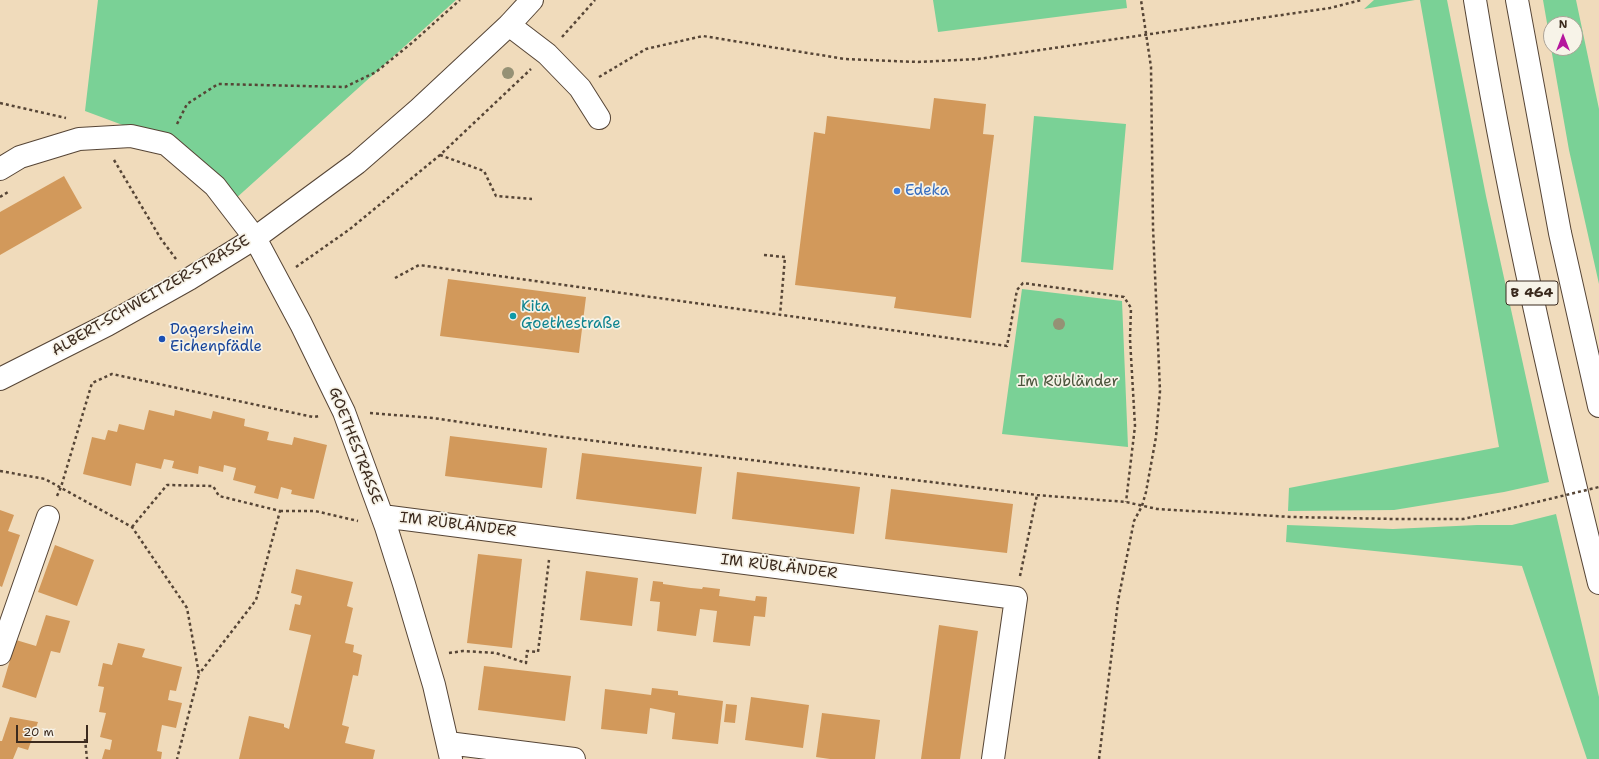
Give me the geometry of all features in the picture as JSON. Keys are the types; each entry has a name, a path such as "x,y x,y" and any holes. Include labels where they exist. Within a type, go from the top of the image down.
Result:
{"main road":[{"name":"ALBERT-SCHWEITZER-STRASSE","path":"0,379 107,325 189,279 255,238 357,163 419,109 509,25 532,0"},
{"name":"B 464","path":"1475,0 1522,250 1561,426 1599,583"},
{"name":"B 464","path":"1517,0 1554,205 1599,406"},
{"path":"509,25 547,54 580,88 598,118"},
{"path":"0,169 20,157 79,139 130,136 166,144"},
{"name":"GOETHESTRASSE","path":"166,144 214,186 255,238 301,324 344,412 384,521 426,656 450,751"},
{"path":"0,654 48,517"},
{"name":"IM RÜBLÄNDER","path":"384,521 552,537 1016,598"},
{"path":"993,759 1016,598"},
{"path":"450,751 574,759"}],"path":[{"path":"166,144 187,104 218,84 345,88 376,72 414,42 460,0"},
{"path":"278,280 350,229 440,155 547,54 595,0"},
{"path":"1099,759 1118,601 1134,520 1142,506 1146,492 1156,437 1160,391 1153,227 1151,67 1142,0"},
{"path":"580,88 646,49 703,36 845,59 918,62 978,59 1330,8 1361,0"},
{"path":"0,103 72,119"},
{"path":"106,137 113,159 161,239 189,279"},
{"path":"440,155 484,171 496,196 532,199"},
{"path":"764,255 785,257 780,315"},
{"path":"395,278 419,265 1007,346 1017,290 1024,283 1124,297 1131,308 1130,339 1135,426 1126,502"},
{"path":"48,517 61,487 92,383 112,374 313,417 344,412 433,418 563,437 1037,495 1126,502 1157,509 1292,517 1463,519 1599,487"},
{"path":"0,472 45,479 132,527 187,608 199,674"},
{"path":"132,527 167,485 213,486 219,496 280,511 315,511 384,521"},
{"path":"1016,598 1037,495"},
{"path":"177,759 199,674 256,600 280,511"},
{"path":"426,656 469,651 496,653 526,663 527,651 538,652 552,537"},
{"path":"85,739 87,759"}],"green space":[{"path":"98,0 456,0 234,200 171,143 85,111"},
{"path":"933,0 1126,0 1127,8 938,32"},
{"path":"1374,0 1415,0 1364,9"},
{"path":"1420,0 1447,0 1486,196 1549,482 1504,492 1394,510 1288,511 1289,488 1499,447"},
{"path":"1543,0 1576,0 1579,16 1546,16"},
{"path":"1583,33 1599,109 1599,284 1569,150 1552,56 1583,56"},
{"path":"1034,116 1126,124 1113,270 1021,262"},
{"name":"Im Rübländer","path":"1022,289 1122,301 1128,447 1002,434"},
{"path":"1556,514 1599,697 1599,759 1587,759 1522,566 1286,542 1287,525 1393,529 1512,525"}],"building":[{"name":"Edeka","path":"934,98 986,104 983,134 994,135 971,318 894,308 896,297 795,285 814,132 825,134 827,116 930,129"},
{"path":"64,176 82,208 0,255 0,212"},
{"name":"Kita Goethestraße","path":"448,279 586,297 579,353 440,336"},
{"path":"149,410 174,416 175,410 211,419 213,411 245,419 244,426 269,432 267,440 292,445 294,437 327,445 314,499 291,494 292,490 281,487 278,499 254,493 256,486 233,480 236,468 224,465 223,472 199,466 198,474 172,468 174,461 164,459 161,469 136,463 131,486 83,474 92,437 105,440 108,430 117,432 119,424 144,430"},
{"path":"450,436 547,448 542,488 445,476"},
{"path":"582,453 702,467 696,514 576,499"},
{"path":"737,472 860,487 854,534 732,519"},
{"path":"891,489 1013,504 1007,553 885,539"},
{"path":"0,510 14,515 8,531 20,535 2,587 0,586"},
{"path":"55,545 94,560 77,606 38,592"},
{"path":"478,554 522,559 512,648 467,643"},
{"path":"296,569 353,582 347,606 353,608 345,643 354,645 353,652 362,655 358,676 353,675 342,725 349,727 345,743 375,750 373,759 239,759 249,716 284,724 284,727 289,729 311,635 289,630 295,604 300,605 302,596 291,593"},
{"path":"586,571 638,578 632,626 580,620"},
{"path":"653,581 691,588 702,589 703,587 720,589 719,596 755,601 756,596 767,597 765,617 754,616 750,646 713,642 717,611 700,609 696,636 657,631 660,602 650,601"},
{"path":"46,615 70,621 60,653 51,651 36,698 2,687 16,640 36,646"},
{"path":"939,625 978,631 960,759 921,759"},
{"path":"118,643 145,649 142,657 182,667 176,691 170,690 168,700 182,703 176,728 162,725 157,751 162,752 161,759 102,759 105,749 110,750 112,740 100,737 106,713 99,712 104,687 98,686 103,663 112,665"},
{"path":"484,666 571,676 565,721 478,710"},
{"path":"652,688 678,691 678,695 723,701 718,744 672,739 675,713 650,708 647,734 601,729 605,689 651,695"},
{"path":"751,697 809,705 803,748 745,740"},
{"path":"726,704 737,705 735,723 724,722"},
{"path":"822,713 880,720 875,759 830,759 816,757"},
{"path":"10,717 38,722 28,750 18,747 13,759 0,759 0,741 2,741"}],"place":[{"name":"Edeka","path":"897,191"},
{"name":"Kita Goethestraße","path":"513,316"},
{"name":"Dagersheim Eichenpfädle","path":"162,339"}]}
